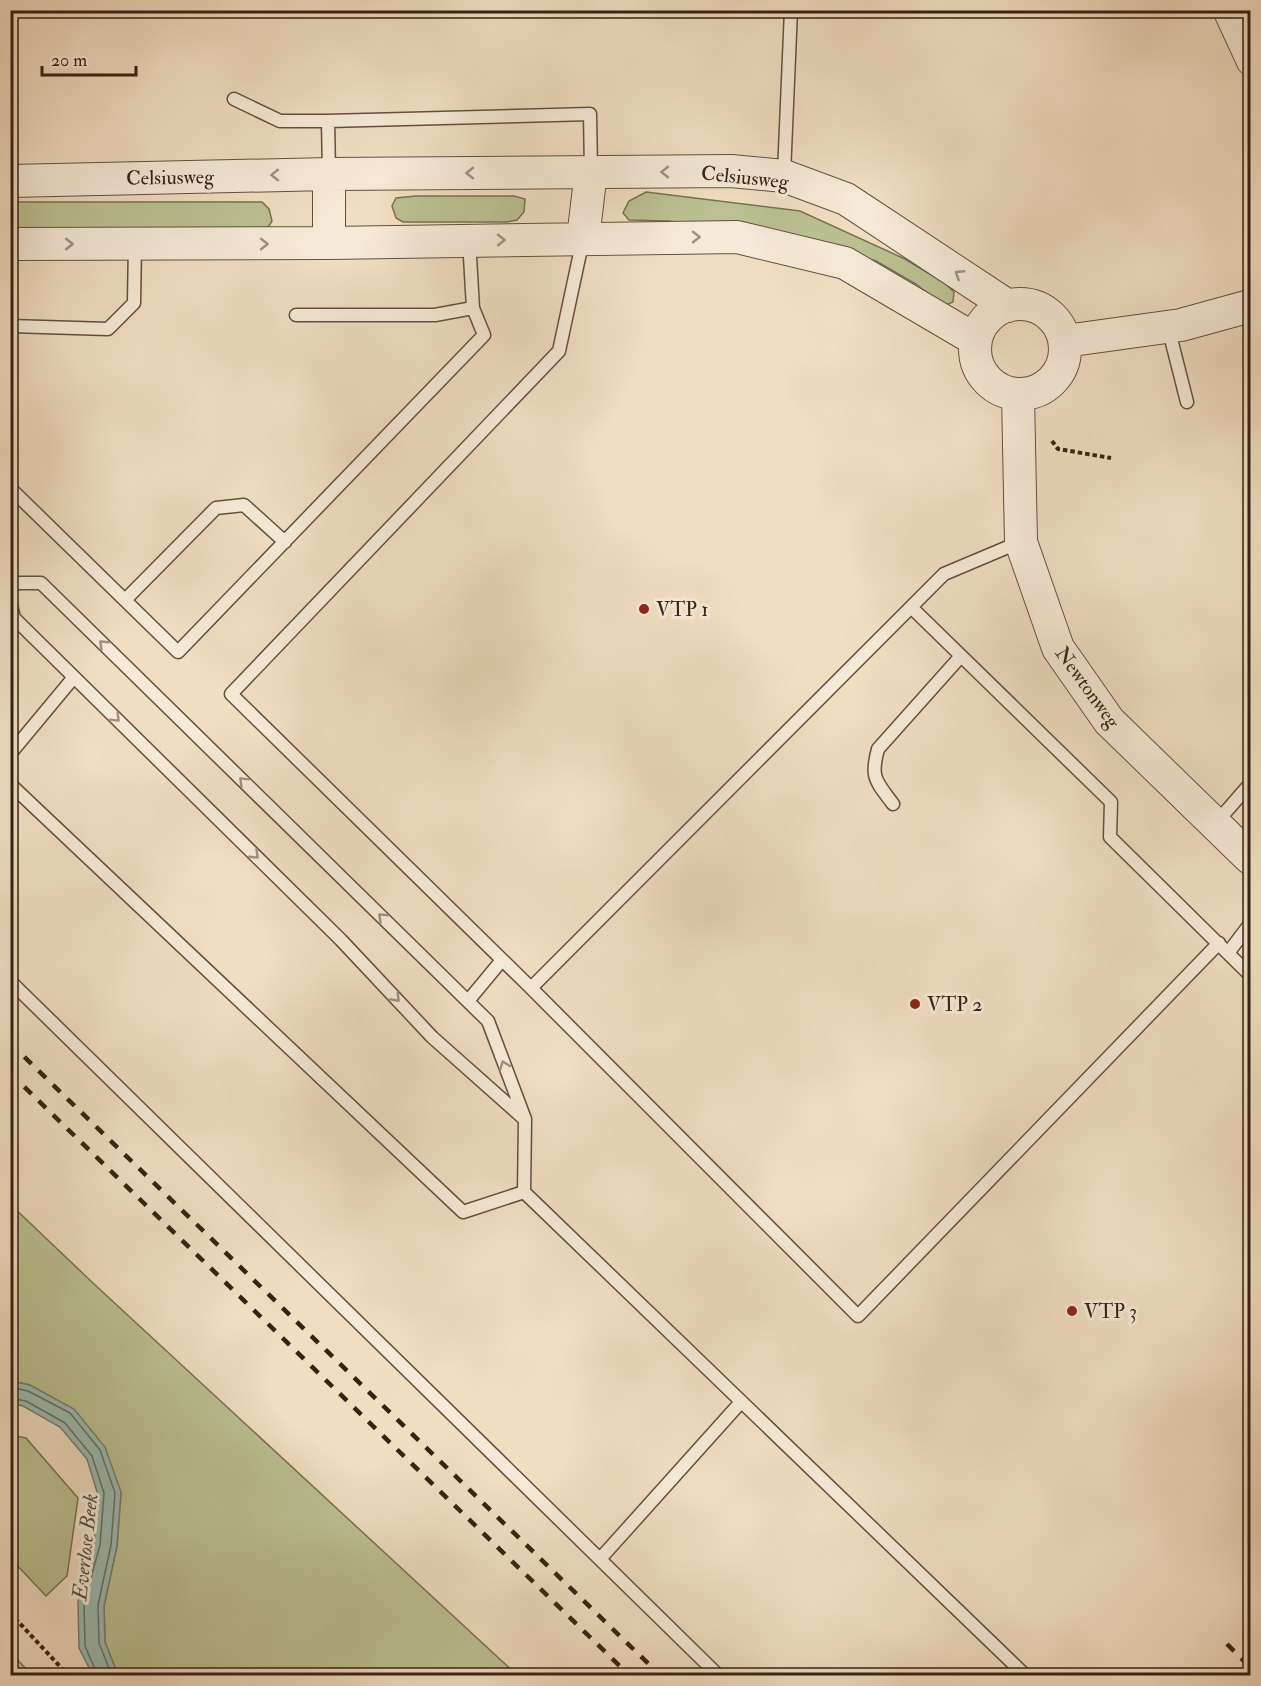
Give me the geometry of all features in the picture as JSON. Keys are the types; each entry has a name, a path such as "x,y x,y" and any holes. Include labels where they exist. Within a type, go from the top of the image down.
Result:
{"street":[{"path":"1226,10 1251,62"},
{"name":"Celsiusweg","path":"10,181 329,174 731,171 784,176 846,199 1008,306"},
{"path":"583,238 591,172"},
{"path":"328,243 329,174"},
{"path":"10,244 328,243 737,237 844,263 976,340"},
{"path":"1032,305 1045,311 1058,324 1065,341 1066,355 1055,379 1045,388 1033,393 1019,410 985,378 976,360 976,340 980,328 988,318 1008,306 1032,305"},
{"path":"1065,341 1168,327 1251,306"},
{"name":"Newtonweg","path":"1019,410 1021,542 1058,648 1109,722 1251,858"}],"lane":[{"path":"784,176 791,10"},
{"path":"234,99 280,121 590,114 591,172"},
{"path":"328,121 329,174"},
{"path":"583,238 559,351 231,694 531,988 858,1316 1219,943"},
{"path":"10,488 178,652 484,335 473,308 469,240"},
{"path":"10,326 108,329 134,303 135,244"},
{"path":"296,315 435,315 473,308"},
{"path":"1168,327 1187,402"},
{"path":"125,600 216,508 244,505 285,542"},
{"path":"531,988 944,574 1021,542"},
{"path":"10,583 41,583 488,1021 525,1119 524,1192 1026,1676"},
{"path":"10,601 15,618 341,940 432,1036 525,1119"},
{"path":"911,607 1111,802 1110,837 1251,975"},
{"path":"893,804 874,779 874,763 878,749 961,656"},
{"path":"10,754 74,677"},
{"path":"10,784 463,1212 524,1192"},
{"path":"1215,824 1251,784"},
{"path":"1228,953 1251,924"},
{"path":"468,1001 502,960"},
{"path":"10,981 719,1676"},
{"path":"600,1559 741,1402"}],"path":[{"path":"1019,410 1045,430 1058,449 1111,458"},
{"path":"10,1613 69,1676"}],"green space":[{"path":"646,192 800,211 905,259 945,283 954,292 953,302 946,305 940,303 916,284 876,261 795,237 668,221 629,220 623,213 629,201"},
{"path":"514,196 525,199 524,212 517,220 507,222 403,222 396,218 392,206 396,198"},
{"path":"11,202 262,202 269,209 272,221 267,229 11,229"},
{"path":"10,1204 517,1675 120,1676 105,1642 104,1605 117,1546 121,1492 30,1385 11,1381"},
{"path":"11,1435 26,1438 78,1498 67,1576 46,1596 11,1559"},
{"path":"11,1653 32,1675 11,1675"}],"water":[{"path":"11,1381 30,1385 74,1409 105,1447 121,1492 117,1546 104,1606 105,1642 120,1675 93,1675 79,1648 78,1602 94,1543 98,1495 87,1459 60,1427 23,1406 11,1403"}],"railway":[{"path":"10,1043 661,1676"},
{"path":"10,1073 630,1676"},
{"path":"1227,1644 1250,1667"}],"place":[{"name":"VTP 1","path":"644,609"},
{"name":"VTP 2","path":"915,1004"},
{"name":"VTP 3","path":"1072,1311"}],"water label":[{"name":"Everlose Beek","path":"85,1547"}]}
